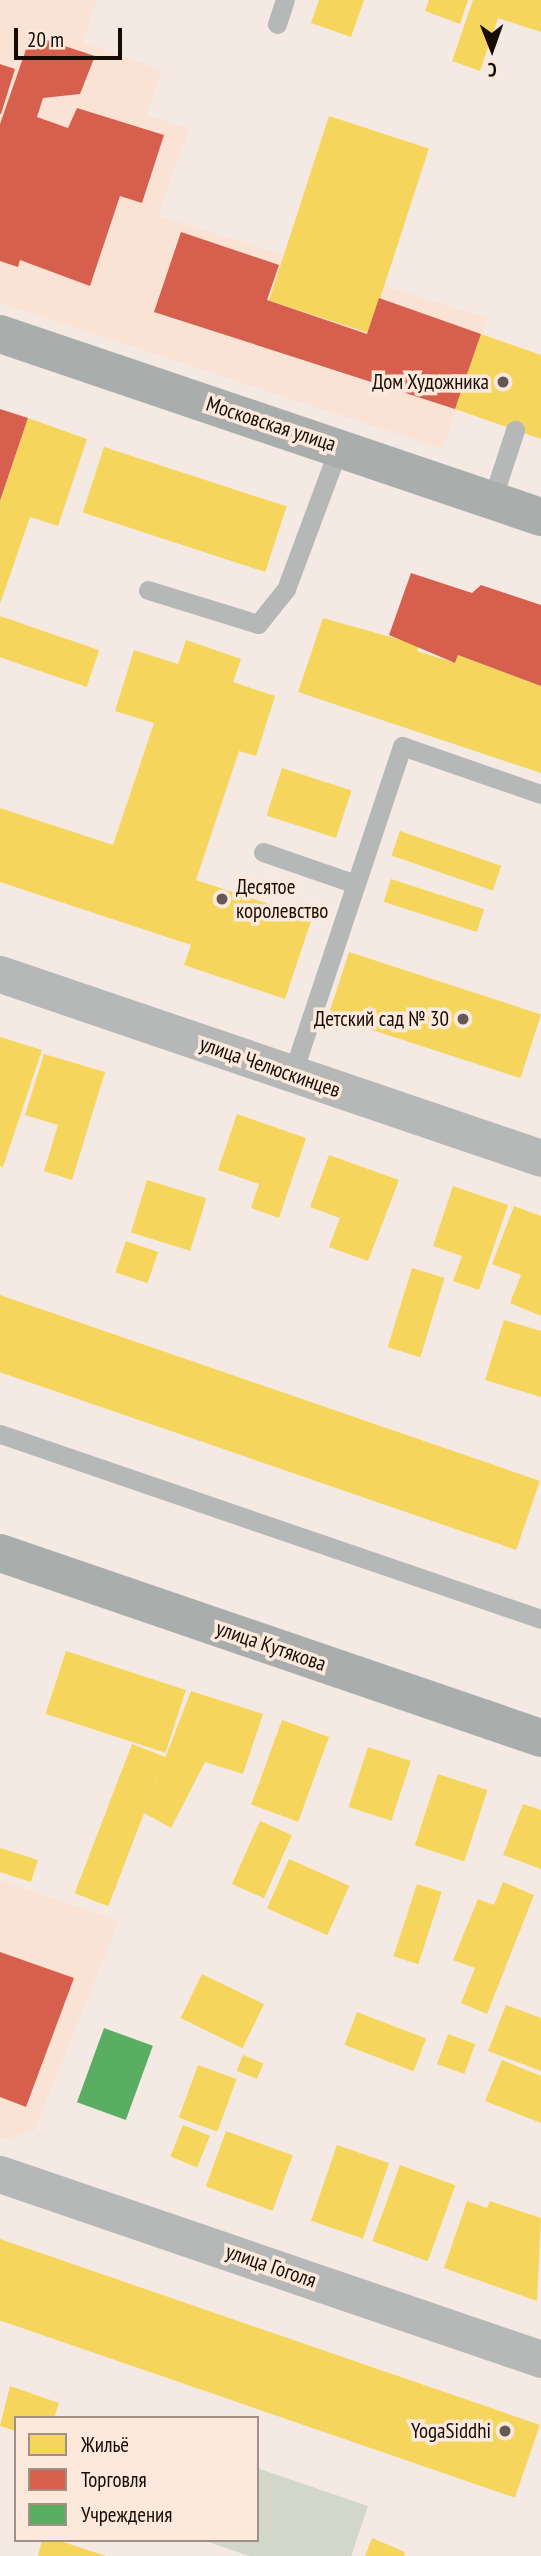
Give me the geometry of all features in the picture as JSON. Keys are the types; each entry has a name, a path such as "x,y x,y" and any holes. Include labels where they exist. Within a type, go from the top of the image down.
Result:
{"main road":[{"name":"Московская улица","path":"0,334 541,517"},
{"name":"улица Кутякова","path":"0,1553 541,1738"}],"street":[{"name":"улица Челюскинцев","path":"0,974 541,1158"},
{"name":"улица Гоголя","path":"0,2174 541,2359"}],"lane":[{"path":"277,24 285,0"},
{"path":"492,500 515,430"},
{"path":"148,590 258,624 286,589 339,447"},
{"path":"292,1075 402,746 541,794"},
{"path":"263,852 356,884"},
{"path":"0,1434 541,1619"}],"shaded area":[{"path":"0,0 97,0 83,42 162,70 147,115 189,129 158,216 488,318 443,449 0,303"},
{"path":"0,1880 119,1921 35,2130 6,2139 0,2137"},
{"path":"259,2469 368,2506 351,2556 249,2556 209,2542 259,2542"}],"building: Жильё":[{"path":"319,0 364,0 351,37 311,23"},
{"path":"429,0 468,0 460,24 425,11"},
{"path":"473,0 541,0 541,32 498,18 480,71 452,61"},
{"path":"329,116 429,148 369,333 269,301"},
{"name":"Дом Художника","path":"481,334 541,355 541,439 455,409"},
{"path":"28,418 87,439 58,526 30,517 0,604 0,502"},
{"path":"104,447 287,506 265,572 83,513"},
{"path":"0,616 99,650 87,687 0,657"},
{"path":"323,618 419,645 417,651 455,663 458,655 541,686 541,773 298,692"},
{"path":"186,640 241,659 233,682 275,696 256,756 239,751 196,880 312,918 285,999 184,965 191,945 0,882 0,808 113,845 154,723 115,711 134,650 178,664"},
{"path":"282,768 351,791 336,838 267,816"},
{"path":"400,831 501,866 493,890 392,856"},
{"path":"391,879 484,909 477,932 384,902"},
{"path":"349,952 541,1014 520,1078 328,1016"},
{"path":"0,1037 42,1050 3,1167 0,1166"},
{"path":"44,1054 105,1072 72,1180 44,1171 58,1125 25,1115"},
{"path":"237,1114 306,1138 279,1218 251,1208 259,1184 218,1170"},
{"path":"329,1155 399,1180 368,1261 329,1247 340,1218 310,1207"},
{"path":"147,1180 206,1198 190,1251 131,1233"},
{"path":"453,1186 508,1205 479,1290 453,1281 462,1256 433,1246"},
{"path":"514,1206 541,1216 541,1316 510,1303 521,1275 492,1264"},
{"path":"126,1241 158,1252 147,1283 115,1272"},
{"path":"412,1268 445,1278 420,1357 388,1347"},
{"path":"0,1295 540,1481 516,1550 0,1372"},
{"path":"504,1320 541,1331 541,1397 485,1380"},
{"path":"66,1651 186,1690 165,1753 46,1714"},
{"path":"191,1691 263,1714 243,1774 205,1762 171,1828 144,1813"},
{"path":"282,1720 329,1737 298,1822 251,1805"},
{"path":"132,1744 166,1757 108,1906 75,1893"},
{"path":"368,1747 411,1761 391,1821 349,1807"},
{"path":"438,1774 487,1790 464,1861 415,1845"},
{"path":"523,1804 541,1810 541,1869 503,1855"},
{"path":"260,1821 292,1835 264,1898 232,1884"},
{"path":"0,1848 38,1860 31,1882 0,1872"},
{"path":"289,1859 349,1886 327,1935 267,1908"},
{"path":"503,1882 534,1895 487,2014 461,2003 475,1968 453,1960 478,1899 494,1905"},
{"path":"417,1884 442,1892 418,1964 394,1956"},
{"path":"202,1974 264,2004 243,2048 181,2018"},
{"path":"506,2005 541,2018 541,2071 488,2051"},
{"path":"357,2012 426,2039 414,2071 344,2045"},
{"path":"448,2034 475,2044 464,2074 437,2064"},
{"path":"243,2055 263,2063 257,2079 237,2071"},
{"path":"502,2060 541,2076 541,2123 485,2101"},
{"path":"198,2065 237,2079 217,2132 179,2118"},
{"path":"183,2125 210,2136 197,2167 170,2157"},
{"path":"226,2131 293,2155 273,2211 206,2186"},
{"path":"337,2145 389,2163 363,2239 311,2221"},
{"path":"400,2165 455,2185 428,2261 372,2241"},
{"path":"467,2201 487,2208 490,2201 541,2218 537,2301 444,2268"},
{"path":"0,2239 540,2425 515,2498 0,2320"},
{"path":"10,2386 59,2403 55,2416 14,2416 14,2430 0,2426"},
{"path":"372,2538 405,2552 404,2556 365,2556"},
{"path":"42,2542 63,2542 106,2556 38,2556"}],"building: Торговля":[{"path":"31,35 95,56 80,94 43,98 37,117 68,128 77,108 164,135 142,203 120,196 90,286 20,260 18,267 0,261 0,124"},
{"path":"0,64 15,69 1,114 0,114"},
{"path":"181,232 279,265 267,300 367,334 379,298 481,334 455,409 154,312"},
{"path":"0,409 28,418 0,501"},
{"path":"411,573 472,593 481,585 541,605 541,686 458,655 455,663 389,635"},
{"path":"0,1952 74,1978 26,2107 0,2097"}],"building: Учреждения":[{"path":"104,2028 153,2046 126,2120 77,2102"}],"place":[{"name":"Дом Художника","path":"503,382"},
{"name":"Десятое королевство","path":"222,899"},
{"name":"Детский сад № 30","path":"463,1019"},
{"name":"YogaSiddhi","path":"505,2431"}]}
